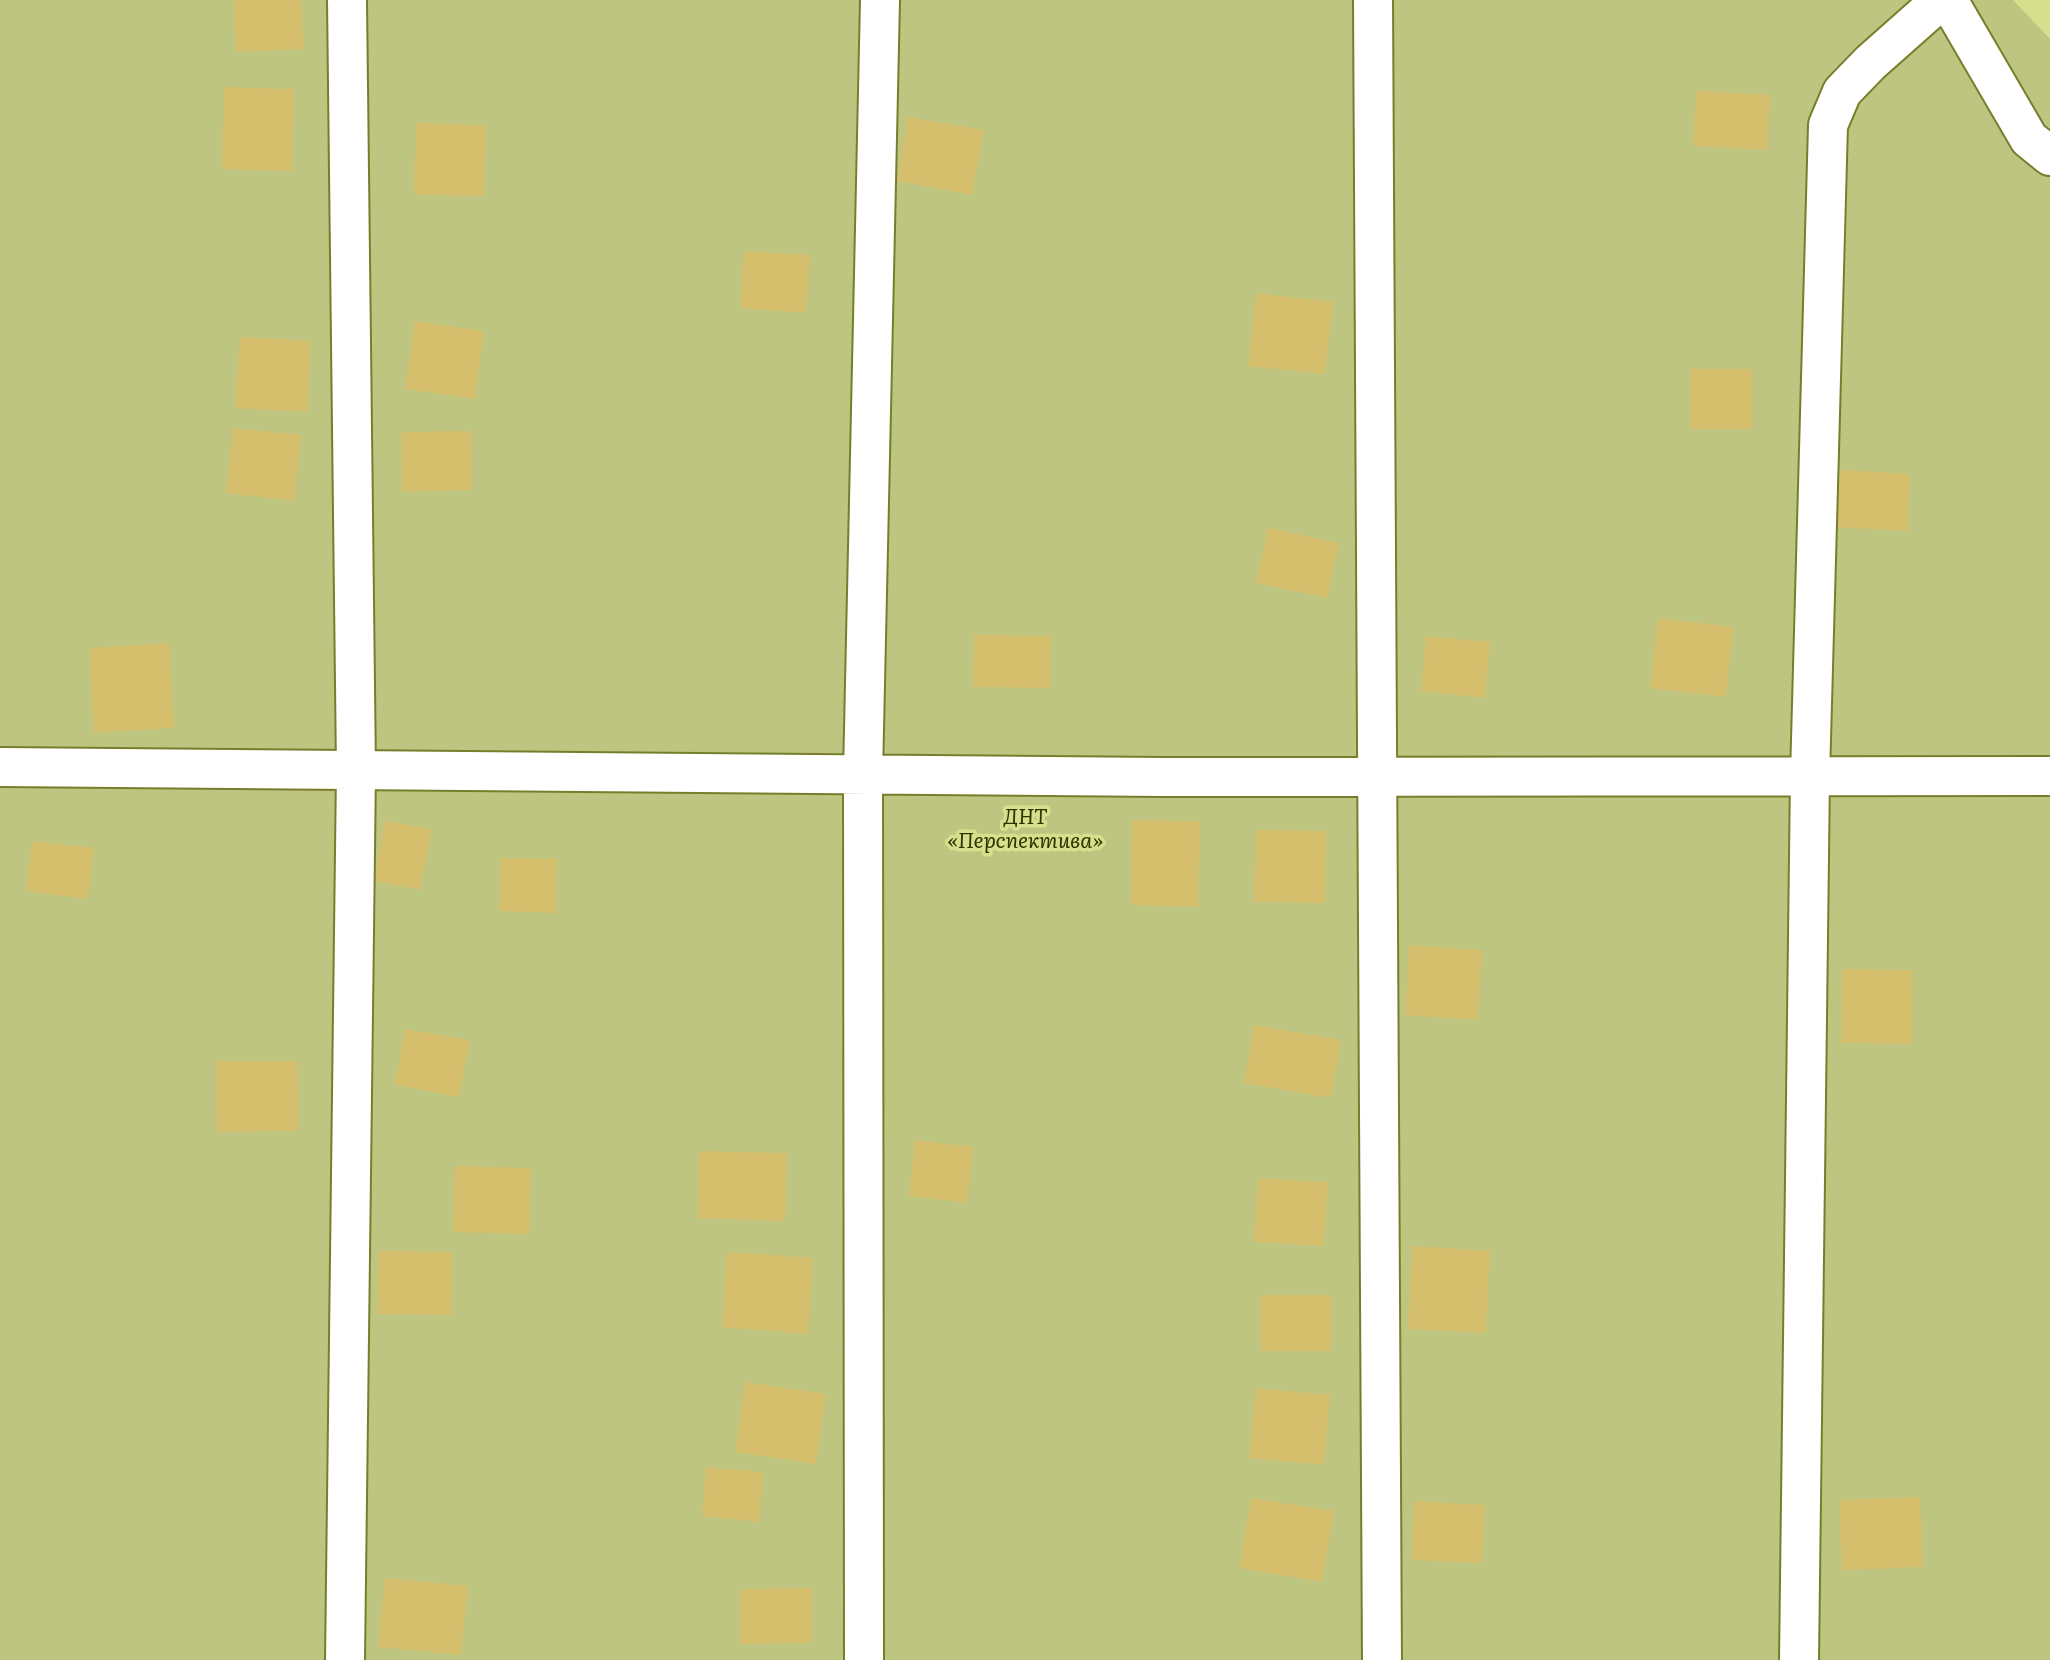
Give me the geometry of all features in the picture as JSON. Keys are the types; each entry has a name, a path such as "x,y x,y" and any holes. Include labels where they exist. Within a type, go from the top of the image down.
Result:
{"street":[{"path":"345,1660 356,770 346,0"},
{"path":"864,1660 863,775 880,0"},
{"path":"1373,0 1382,1660"},
{"path":"1799,1660 1810,776 1828,125 1842,92 1870,63 1941,0"},
{"path":"1948,0 2029,139 2050,156"},
{"path":"0,767 863,775 2050,776"}],"green space":[{"name":"ДНТ «Перспектива»","path":"0,0 2013,0 2050,39 2050,1660 0,1660"}],"building":[{"path":"233,0 301,0 304,49 236,52"},
{"path":"224,87 294,89 292,171 222,169"},
{"path":"1696,91 1770,95 1767,150 1693,146"},
{"path":"908,117 984,130 972,195 897,181"},
{"path":"416,123 486,125 484,196 414,195"},
{"path":"744,251 810,255 806,313 740,308"},
{"path":"1256,293 1333,302 1325,374 1248,366"},
{"path":"415,321 484,331 475,399 405,389"},
{"path":"240,337 311,341 307,412 235,408"},
{"path":"1690,369 1752,369 1752,429 1690,429"},
{"path":"233,428 301,435 294,501 226,493"},
{"path":"471,431 472,490 402,492 401,432"},
{"path":"1840,470 1910,474 1907,531 1837,527"},
{"path":"1268,528 1339,543 1327,598 1256,583"},
{"path":"1658,618 1733,627 1726,697 1650,688"},
{"path":"974,635 1051,636 1050,688 973,687"},
{"path":"1426,636 1490,642 1485,698 1421,691"},
{"path":"169,643 174,728 94,733 89,648"},
{"path":"1132,820 1200,821 1198,907 1131,905"},
{"path":"385,821 432,829 420,890 374,881"},
{"path":"1256,830 1326,831 1325,903 1254,902"},
{"path":"32,841 94,848 88,899 26,891"},
{"path":"500,858 557,859 556,913 499,911"},
{"path":"1409,945 1482,950 1478,1020 1405,1015"},
{"path":"1842,969 1913,970 1912,1044 1841,1043"},
{"path":"1254,1025 1341,1040 1331,1098 1244,1083"},
{"path":"405,1029 470,1040 459,1097 395,1085"},
{"path":"216,1061 297,1061 298,1131 217,1132"},
{"path":"915,1140 973,1147 967,1203 909,1196"},
{"path":"699,1151 787,1153 785,1221 697,1218"},
{"path":"455,1166 531,1168 529,1234 453,1232"},
{"path":"1258,1178 1328,1182 1324,1246 1254,1242"},
{"path":"1412,1246 1490,1251 1486,1333 1408,1329"},
{"path":"378,1251 452,1252 451,1315 377,1314"},
{"path":"727,1252 813,1258 808,1334 722,1327"},
{"path":"1261,1295 1331,1295 1331,1351 1261,1351"},
{"path":"745,1382 826,1394 816,1464 735,1452"},
{"path":"1256,1388 1330,1395 1324,1465 1249,1458"},
{"path":"706,1467 763,1472 759,1522 702,1516"},
{"path":"1920,1497 1923,1567 1842,1570 1839,1500"},
{"path":"1251,1498 1334,1511 1322,1582 1239,1568"},
{"path":"1414,1501 1485,1505 1482,1563 1412,1560"},
{"path":"385,1578 468,1586 461,1655 378,1647"},
{"path":"812,1588 812,1643 740,1644 740,1589"}]}
